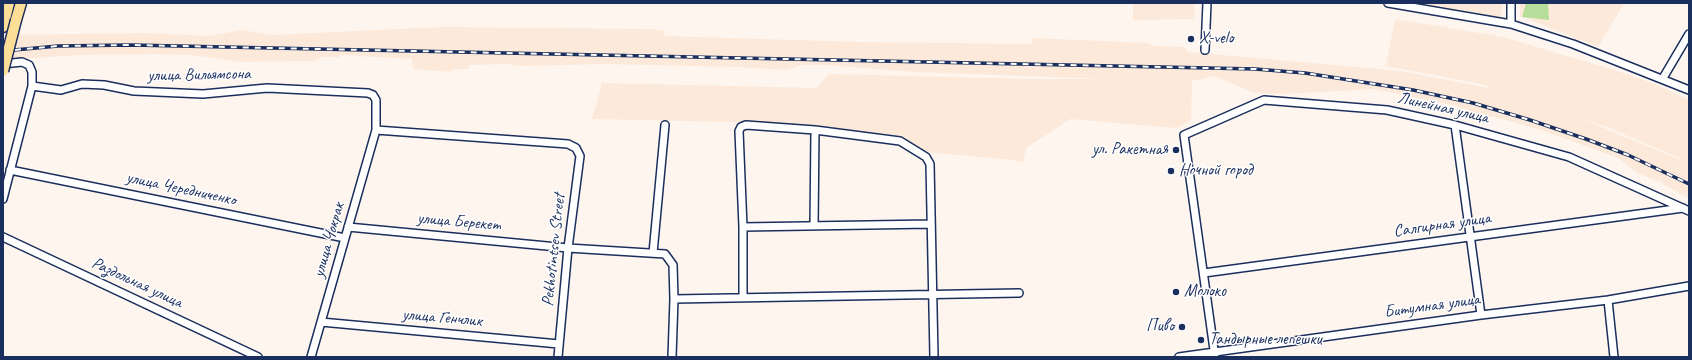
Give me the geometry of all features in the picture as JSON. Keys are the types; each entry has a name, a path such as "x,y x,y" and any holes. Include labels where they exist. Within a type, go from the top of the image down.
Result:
{"main road":[{"path":"4,23 9,3"},
{"path":"3,71 21,3"}],"street":[{"path":"1205,50 1207,3"},
{"path":"1388,3 1511,24 1573,44 1663,78 1689,90"},
{"path":"1511,3 1511,24"},
{"path":"1663,78 1689,34"},
{"path":"3,64 26,63 32,72 32,86 3,199"},
{"name":"улица Вильямсона","path":"32,86 60,90 82,84 104,85 134,91 203,94 267,88 368,93"},
{"name":"улица Чокрак","path":"311,357 376,130 376,100 373,95 368,93"},
{"name":"Линейная улица","path":"1204,273 1184,135 1264,100 1388,110 1455,125 1569,157 1686,209"},
{"path":"654,253 665,125"},
{"path":"743,297 743,227 740,129 746,125 814,130 896,140 926,157 930,164 934,357"},
{"path":"1455,125 1480,314"},
{"name":"Pekhotintsev Street","path":"376,130 568,144 576,148 580,156 568,248 558,357"},
{"path":"814,130 814,226"},
{"name":"улица Чередниченко","path":"10,170 345,238"},
{"name":"Салгирная улица","path":"1204,273 1469,236 1686,209"},
{"path":"743,227 931,224"},
{"name":"улица Берекет","path":"348,227 568,248 665,254 673,265 674,299"},
{"name":"Раздольная улица","path":"3,237 258,357"},
{"path":"1204,273 1214,354"},
{"name":"Битумная улица","path":"1179,357 1214,354 1480,314 1608,300 1689,286"},
{"path":"672,357 674,299 1019,293"},
{"path":"1608,300 1614,357"},
{"name":"улица Генчлик","path":"321,322 559,344"}],"shaded area":[{"path":"1133,3 1194,3 1195,19 1133,20"},
{"path":"1405,3 1502,3 1501,19"},
{"path":"1520,3 1624,3 1598,47 1520,16"},
{"path":"1395,19 1503,37 1614,70 1655,84 1689,100 1689,198 1664,185 1660,181 1656,181 1636,172 1618,158 1544,131 1495,117 1486,117 1456,106 1374,89 1281,94 1252,92 1214,76 1192,81 1191,120 1177,128 1070,119 1026,148 1023,163 1014,160 925,152 898,135 778,123 592,119 602,83 817,88 829,74 1033,79 1107,79 915,72 826,65 801,65 787,70 739,67 605,64 519,66 507,64 469,65 469,69 452,69 452,72 413,69 412,59 340,55 340,57 321,57 315,61 244,62 190,55 154,54 79,55 3,60 3,35 146,33 209,36 242,30 272,35 442,27 652,29 665,31 664,36 860,42 1032,44 1032,38 1148,43 1154,46 1184,47 1188,52 1401,71 1494,89 1481,84 1386,66","holes":["1580,118 1609,128 1677,157 1685,162"]}],"green space":[{"path":"1526,3 1548,3 1549,20 1522,17"}],"railway":[{"path":"3,51 58,46 131,45 1255,69 1305,73 1413,90 1473,103 1586,139 1628,155 1689,184"}],"place":[{"name":"X-velo","path":"1191,39"},
{"name":"ул. Ракетная","path":"1176,150"},
{"name":"Ночной город","path":"1171,171"},
{"name":"Молоко","path":"1176,292"},
{"name":"Пиво","path":"1182,327"},
{"name":"Тандырные лепешки","path":"1201,340"}]}
